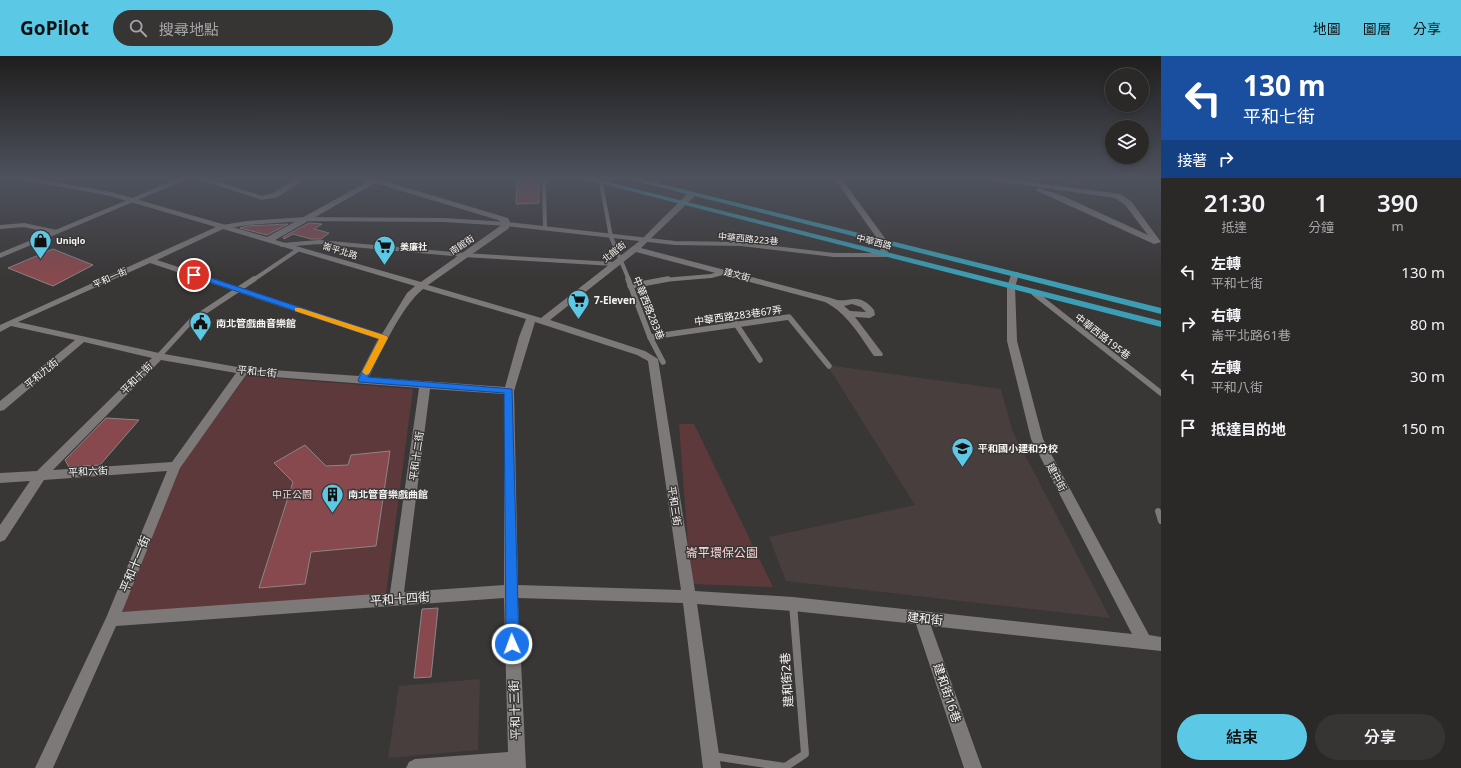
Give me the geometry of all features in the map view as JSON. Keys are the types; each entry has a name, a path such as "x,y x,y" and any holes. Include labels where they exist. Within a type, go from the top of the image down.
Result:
{"main road":[{"name":"中華西路","path":"711,211 1161,324"},
{"name":"中華西路","path":"762,211 1161,311"}],"street":[{"path":"0,256 106,211"},
{"name":"崙平北路","path":"164,211 282,244 537,320"},
{"path":"268,240 319,211"},
{"path":"478,211 501,218 505,220 507,224"},
{"name":"北館街","path":"537,320 635,249 675,211"},
{"path":"861,211 883,241 885,255"},
{"path":"1089,211 1159,243"},
{"path":"1134,211 1159,243"},
{"name":"南館街","path":"362,380 384,338 410,295 505,228 507,224"},
{"name":"平和一街","path":"4,326 220,228"},
{"name":"建文街","path":"635,249 828,300 838,305 848,314 878,354"},
{"path":"150,260 384,338"},
{"name":"建中街","path":"1015,274 1011,287 1012,341 1037,439 1144,642"},
{"path":"838,305 846,301 856,301 863,304 871,312 870,315 865,316 848,314"},
{"path":"537,320 659,359"},
{"name":"平和十三街","path":"517,764 511,591 509,391 524,337 537,320"},
{"name":"平和七街","path":"4,326 243,371 509,391"},
{"name":"平和九街","path":"0,407 82,340"},
{"name":"平和十街","path":"0,536 41,474 159,356"},
{"name":"平和三街","path":"659,359 711,762"},
{"name":"平和十一街","path":"44,768 112,620 175,466 243,371"},
{"name":"平和十二街","path":"396,599 425,385"},
{"name":"平和六街","path":"0,478 175,466"},
{"name":"平和十四街","path":"112,620 511,591 689,597"},
{"name":"建和街","path":"689,597 794,604 1161,644"},
{"name":"建和街16巷","path":"921,618 973,768"},
{"path":"415,768 517,764"}],"lane":[{"path":"545,211 545,228"},
{"path":"606,211 611,236"},
{"name":"中華西路223巷","path":"220,228 247,223 305,219 445,220 507,224 645,240 741,244 834,255 885,255"},
{"path":"0,227 24,225 56,232"},
{"name":"中華西路283巷","path":"611,236 659,359"},
{"path":"282,244 319,242 464,256 614,264"},
{"name":"平和十街","path":"159,356 192,320 299,249"},
{"path":"630,286 671,278 711,276 726,272"},
{"name":"中華西路195巷","path":"1034,293 1161,393"},
{"name":"中華西路283巷67弄","path":"650,337 789,317 829,366"},
{"path":"736,324 760,360"},
{"path":"1158,511 1161,521"},
{"name":"建和街2巷","path":"711,762 785,767 805,754 794,604"}],"shaded area":[{"name":"平和國小建和分校","path":"827,365 1001,389 1012,430 1110,618 786,581 769,537 915,505"},
{"path":"480,679 478,750 388,758 399,686"}],"green space":[{"name":"中正公園","path":"246,376 413,389 386,594 118,615 181,466"},
{"name":"崙平環保公園","path":"679,424 694,424 773,587 691,584"}],"building":[{"path":"309,223 322,224 314,229 329,233 321,239 311,239 293,234 284,239 283,237"},
{"path":"288,224 267,235 240,228 247,226"},
{"path":"53,249 93,265 53,286 8,268"},
{"path":"106,418 139,420 100,465 69,467 65,460"},
{"name":"南北管音樂戲曲館","path":"305,445 326,466 348,465 351,455 390,451 376,546 311,552 305,584 259,588 293,482 274,463"},
{"path":"438,608 431,677 414,678 422,609"}],"slow traffic":[{"path":"298,310 384,338 366,372"}],"place":[{"name":"Uniqlo","path":"40,260"},
{"name":"美廉社","path":"385,266"},
{"name":"7-Eleven","path":"578,320"},
{"name":"南北管戲曲音樂館","path":"200,342"},
{"name":"平和國小建和分校","path":"962,468"},
{"name":"南北管音樂戲曲館","path":"332,514"}],"route":[{"path":"194,275 384,338 362,380 509,391 510,579 512,644"}]}
